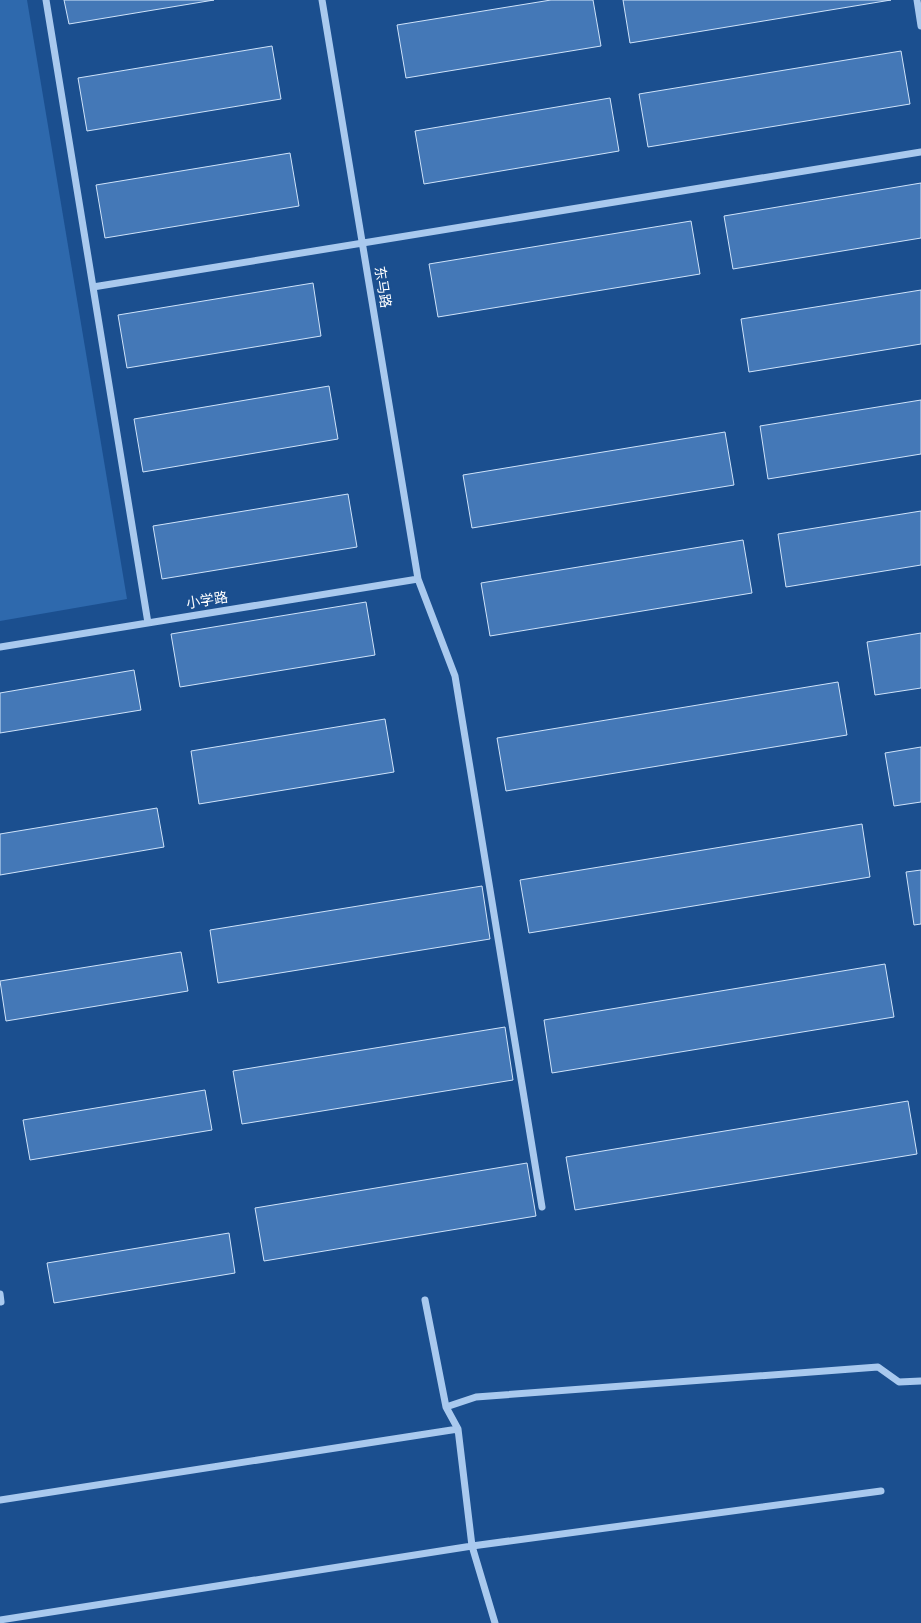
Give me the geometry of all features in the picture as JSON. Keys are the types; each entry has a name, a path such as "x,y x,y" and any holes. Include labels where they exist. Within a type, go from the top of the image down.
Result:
{"street":[{"path":"46,0 148,623"},
{"name":"东马路","path":"322,0 418,579 455,676 542,1207"},
{"path":"917,0 921,26"},
{"path":"93,287 921,152"},
{"name":"小学路","path":"0,647 418,579"},
{"path":"0,1294 1,1302"},
{"path":"425,1300 446,1407 458,1429 472,1546 495,1623"},
{"path":"446,1407 476,1397 878,1367 899,1382 921,1381"},
{"path":"0,1500 458,1429"},
{"path":"0,1620 472,1546 881,1491"}],"shaded area":[{"path":"0,0 27,0 127,599 0,621"}],"building":[{"path":"64,0 214,0 69,24"},
{"path":"551,0 593,0 601,46 406,78 397,25"},
{"path":"623,0 891,0 630,43"},
{"path":"272,46 281,99 87,131 78,78"},
{"path":"901,51 910,104 648,147 639,94"},
{"path":"610,98 619,151 424,184 415,131"},
{"path":"290,153 299,206 105,238 96,185"},
{"path":"921,183 921,238 733,269 724,216"},
{"path":"691,221 700,274 438,317 429,264"},
{"path":"313,283 321,336 127,368 118,315"},
{"path":"921,290 921,344 749,372 741,319"},
{"path":"329,386 338,439 143,472 134,419"},
{"path":"921,400 921,454 768,479 760,426"},
{"path":"725,432 734,485 472,528 463,475"},
{"path":"348,494 357,547 162,579 153,526"},
{"path":"921,511 921,565 786,587 778,534"},
{"path":"743,540 752,593 490,636 481,583"},
{"path":"366,602 375,655 180,687 171,634"},
{"path":"921,633 921,688 875,695 867,642"},
{"path":"134,670 141,710 0,733 0,693"},
{"path":"838,682 847,735 506,791 497,738"},
{"path":"385,719 394,772 199,804 191,751"},
{"path":"921,747 921,802 894,806 885,753"},
{"path":"157,808 164,847 0,875 0,834"},
{"path":"862,824 870,877 529,933 520,880"},
{"path":"921,870 921,924 914,925 906,872"},
{"path":"482,886 490,939 218,983 210,930"},
{"path":"181,952 188,991 6,1021 0,981"},
{"path":"885,964 894,1017 552,1073 544,1020"},
{"path":"505,1027 513,1080 242,1124 233,1071"},
{"path":"205,1090 212,1130 30,1160 23,1120"},
{"path":"908,1101 917,1154 575,1210 566,1157"},
{"path":"527,1163 536,1216 264,1261 255,1208"},
{"path":"229,1233 235,1273 54,1303 47,1263"}]}
